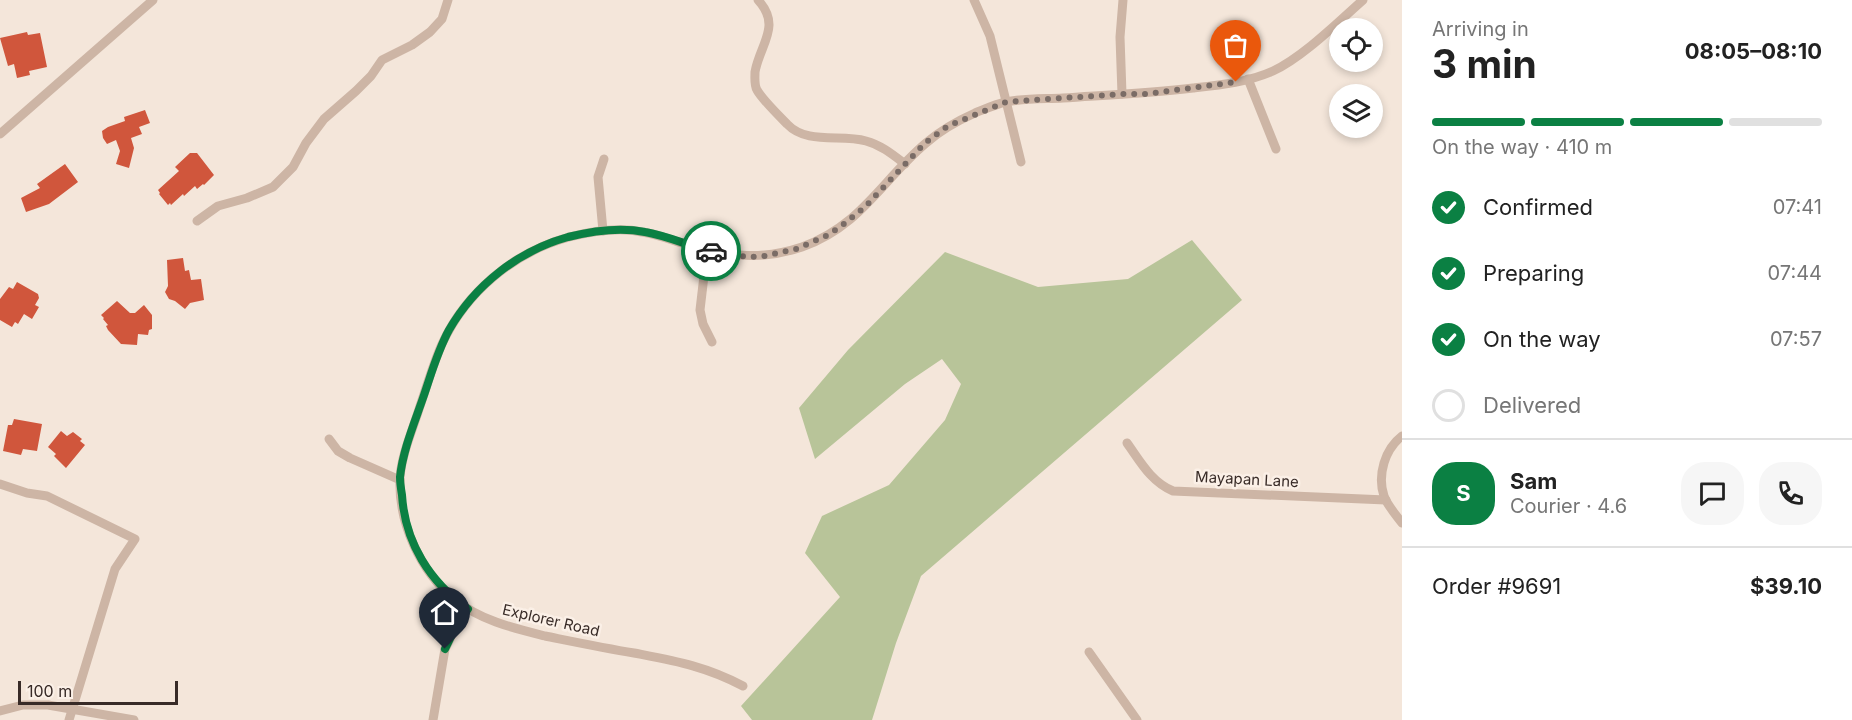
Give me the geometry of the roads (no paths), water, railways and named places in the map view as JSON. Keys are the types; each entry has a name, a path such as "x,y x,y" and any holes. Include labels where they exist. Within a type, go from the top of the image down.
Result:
{"street":[{"path":"0,134 153,0"},
{"path":"197,221 218,206 247,198 273,187 293,167 306,143 324,119 356,91 382,60 430,33 442,18 448,0"},
{"path":"758,0 769,18 770,29 758,59 754,78 756,88 788,126 801,135 863,140 879,145 905,164"},
{"path":"974,0 990,36 1021,162"},
{"path":"1122,94 1120,37 1123,0"},
{"name":"Explorer Road","path":"743,686 725,676 692,664 579,643 491,621 468,609 440,585 422,561 409,534 405,519 400,480 403,456 435,360 449,331 479,290 505,267 535,250 568,237 603,231 645,232 707,250 748,257 780,253 811,243 853,218 925,143 948,126 1006,102 1146,94 1223,84 1270,73 1289,62 1363,0"},
{"path":"1248,79 1276,149"},
{"path":"603,231 598,177 604,159"},
{"path":"707,250 700,310 703,324 712,342"},
{"path":"1402,436 1391,447 1381,470 1384,495 1402,523"},
{"path":"329,439 338,451 350,458 400,480"},
{"name":"Mayapan Lane","path":"1127,443 1153,478 1161,486 1173,491 1386,500"},
{"path":"0,484 27,493 47,496 135,538 115,569 69,720"},
{"path":"433,720 445,649 456,626 468,609"},
{"path":"1089,652 1137,720"},
{"path":"0,711 23,705 48,705 134,720"}]}
